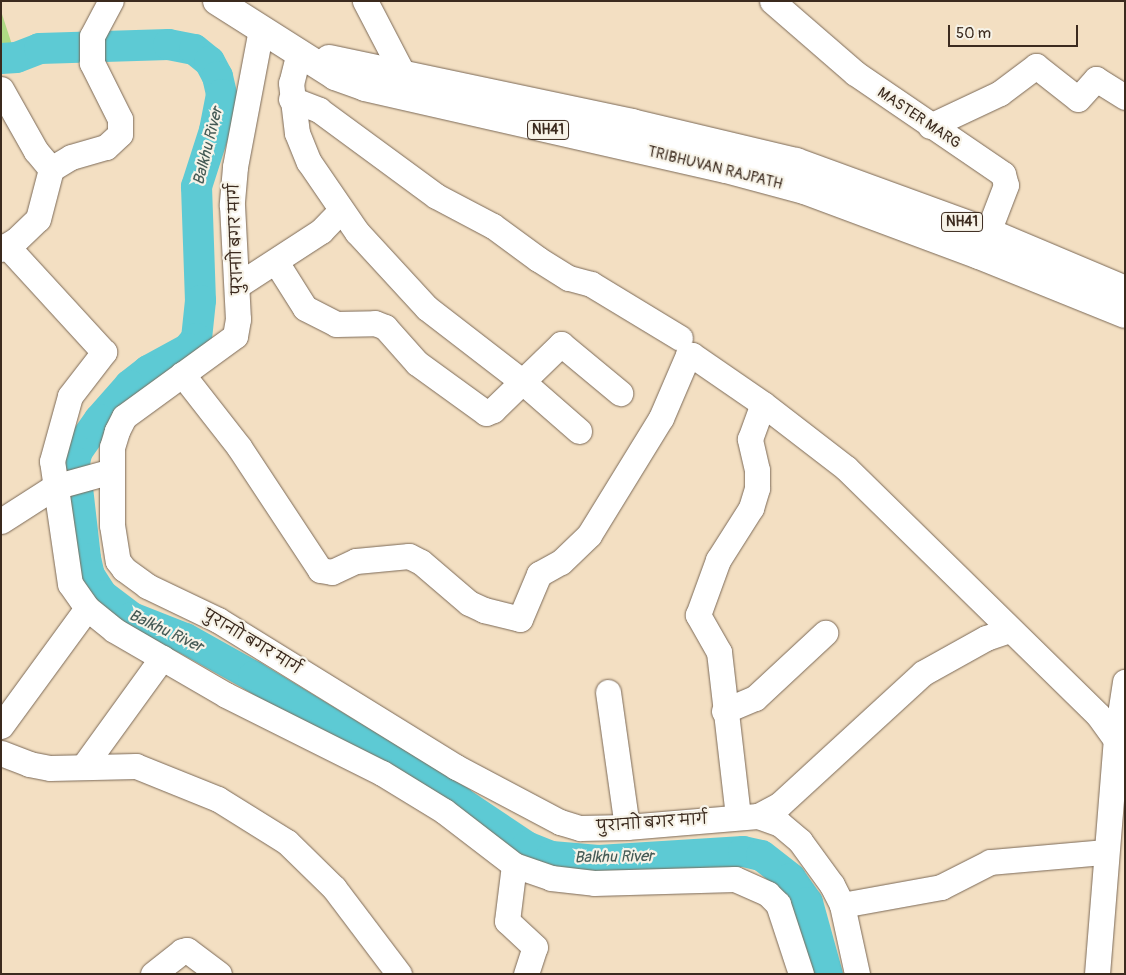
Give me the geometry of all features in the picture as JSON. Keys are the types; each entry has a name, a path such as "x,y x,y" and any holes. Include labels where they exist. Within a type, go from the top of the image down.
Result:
{"highway":[{"name":"TRIBHUVAN RAJPATH","path":"217,1 335,76 365,87 787,186 984,243 1125,290"},
{"name":"TRIBHUVAN RAJPATH","path":"299,52 632,123 796,162 984,243 1125,314"}],"street":[{"path":"111,1 92,36 92,63 120,119 120,134 106,147 71,158 51,169 38,219 4,247 104,352 70,396 52,461 60,486 70,584 87,608 114,630 226,695 382,773 444,811 514,865 551,878 594,882 736,879 768,894 778,904 801,974"},
{"path":"365,1 403,74"},
{"name":"MASTER MARG","path":"772,1 855,73 1006,178 984,243"},
{"name":"पुरानाो बगर मार्ग","path":"261,29 235,167 232,205 238,285 235,336 124,417 112,447 108,472 115,548 118,561 132,576 218,620 456,766 534,811 580,828 627,827 748,816 780,824 800,841 818,862 842,905 857,974"},
{"path":"299,52 291,83 291,99 297,134 309,162 341,210 382,262 427,308 524,382 579,431"},
{"path":"930,126 1000,93 1036,66 1078,99 1096,79 1125,97"},
{"path":"1,89 36,151 51,169"},
{"path":"291,99 318,110 436,196 493,226 538,259 569,278 591,284 680,338"},
{"path":"238,285 321,231 341,210"},
{"path":"276,262 304,308 336,324 375,323 385,327 417,363 478,410 486,413 493,410 561,344 620,393"},
{"path":"182,374 239,447 320,570 332,572 356,561 409,556 421,562 469,603 484,610 520,619 539,574 561,562 589,535 661,418 688,355 692,355 763,404 846,468 1009,630 1098,715 1116,740"},
{"path":"763,404 750,439 757,470 757,488 751,508 718,560 698,615 719,652 724,711 748,816 779,805 923,673 986,638 1009,630"},
{"path":"1,521 60,486 108,472"},
{"path":"1,726 87,608"},
{"path":"724,711 755,698 825,633"},
{"path":"83,767 162,658"},
{"path":"1097,974 1105,852 1116,740 1125,682"},
{"path":"608,692 627,827"},
{"path":"1,753 29,764 83,767 136,766 164,775 218,798 287,842 334,888 399,974"},
{"path":"842,905 941,887 990,862 1105,852"},
{"path":"514,865 507,921 534,947 526,974"},
{"path":"153,974 182,951 187,950 218,974"}],"green space":[{"path":"1,11 16,57 1,54"}],"waterway":[{"name":"Balkhu River","path":"1,58 16,57 39,48 168,44 194,49 209,61 217,76 221,94 214,130 196,186 200,300 196,338 188,348 148,370 129,385 99,419 77,450 74,461 85,558 89,575 102,595 131,617 185,638 253,676 459,801 526,846 551,856 598,860 743,851 761,855 790,878 807,902 827,974"}]}
